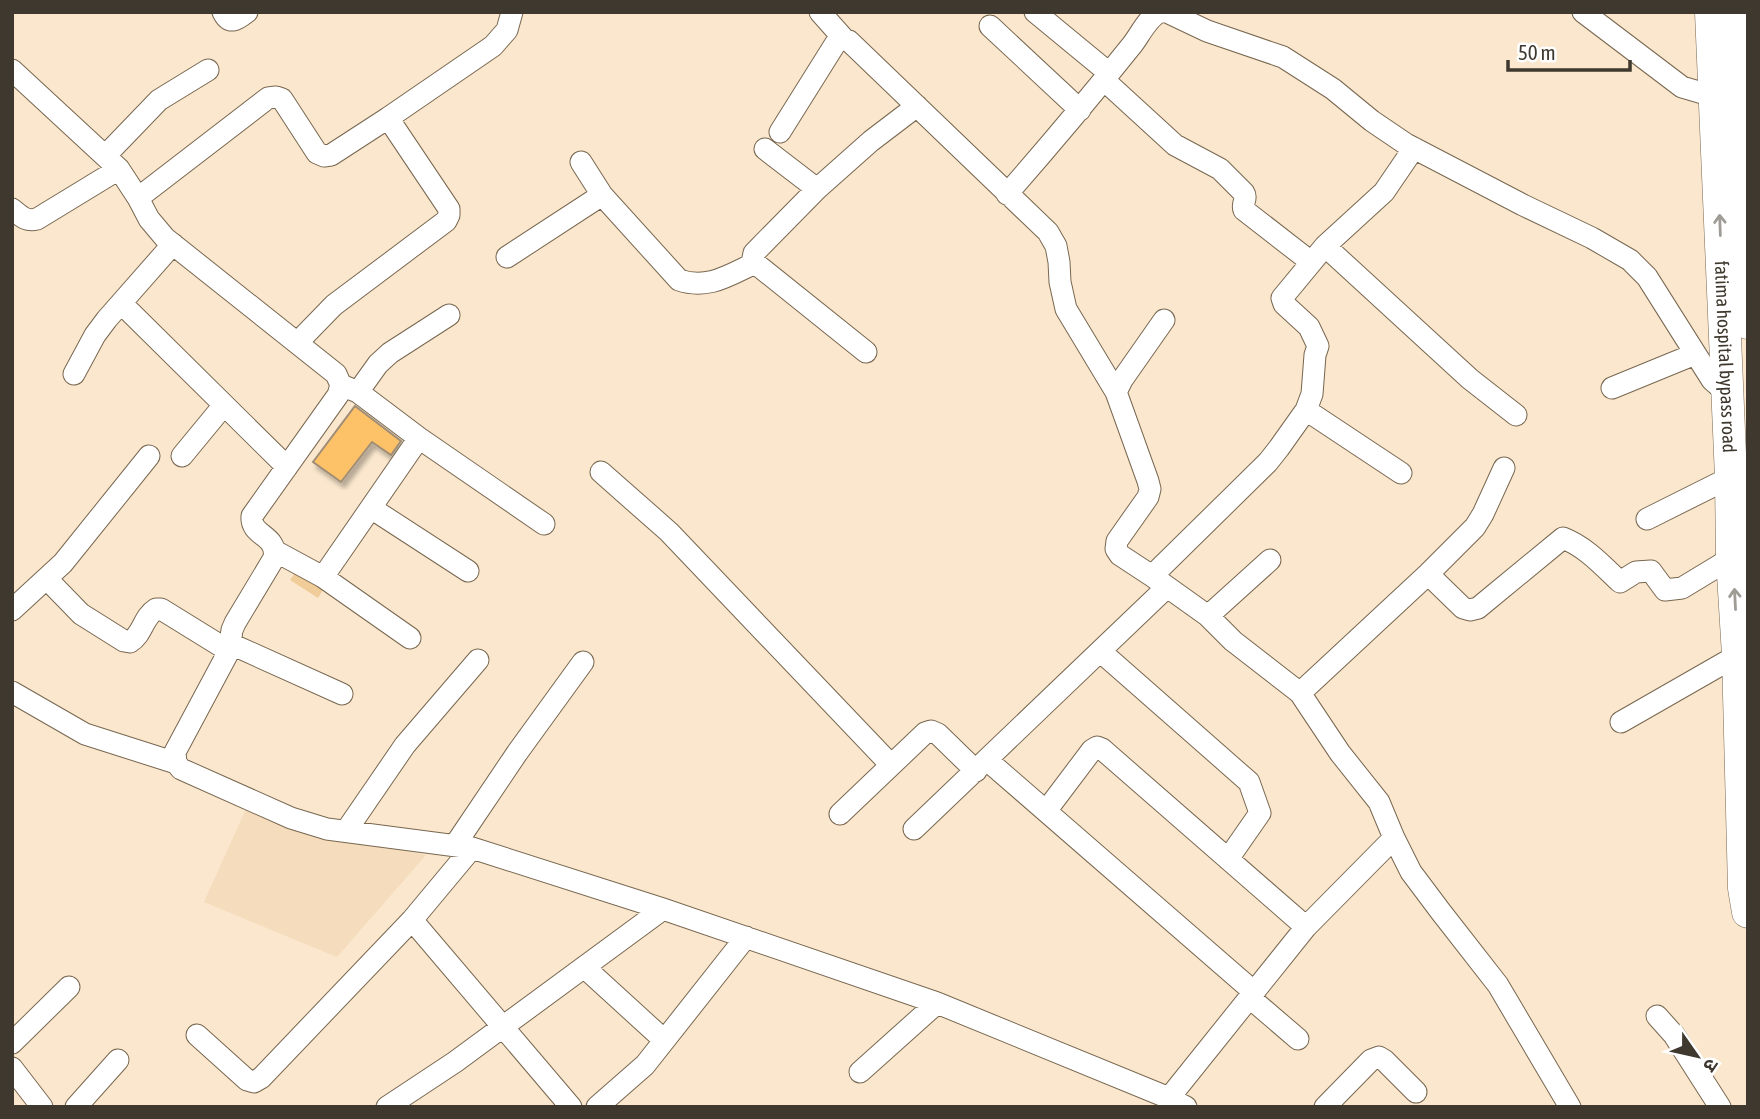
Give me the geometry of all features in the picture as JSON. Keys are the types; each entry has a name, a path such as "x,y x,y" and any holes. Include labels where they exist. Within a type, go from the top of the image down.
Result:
{"highway":[{"name":"fatima hospital bypass road","path":"1711,12 1727,96 1745,168 1748,323"},
{"name":"fatima hospital bypass road","path":"1734,12 1727,96 1727,393 1731,477 1740,553 1738,654 1744,888 1748,912"}],"street":[{"path":"223,12 230,21 247,12"},
{"path":"138,198 268,98 282,99 317,153 331,155 493,46 507,30 512,12"},
{"path":"820,12 844,39 1048,232 1056,246 1066,309 1116,392 1150,489 1148,497 1117,541 1116,549 1120,555 1208,616 1233,641 1300,693 1339,753 1379,802 1411,872 1498,985 1570,1107"},
{"path":"1035,12 1107,76 1175,145 1220,169 1244,193 1244,210 1318,254 1517,415"},
{"path":"1583,12 1682,87 1727,96"},
{"path":"1007,194 1159,13 1283,57 1333,89 1372,121 1414,148 1630,260 1647,277 1712,380 1727,393"},
{"path":"990,26 1080,110"},
{"path":"780,132 837,41 844,39"},
{"path":"12,70 113,162 149,219 173,244 336,374 349,388 544,524"},
{"path":"12,208 24,219 37,219 113,162 159,100 208,70"},
{"path":"866,352 755,263 754,253 817,189 871,141 917,106"},
{"path":"297,343 334,305 446,221 449,215 449,209 388,118"},
{"path":"914,830 1100,651 1268,463 1306,410 1312,394 1318,346 1309,327 1282,298 1318,254 1384,192 1414,148"},
{"path":"765,149 817,189"},
{"path":"581,162 602,195 679,280 701,285 710,283 755,263"},
{"path":"507,257 602,195"},
{"path":"74,374 95,335 173,244"},
{"path":"121,303 287,467"},
{"path":"176,763 175,752 230,648 232,630 274,558 273,544 255,529 253,516 338,395 390,353 449,315"},
{"path":"1116,392 1164,320"},
{"path":"1612,388 1695,354"},
{"path":"182,456 224,405"},
{"path":"1306,410 1401,473"},
{"path":"323,577 419,438"},
{"path":"12,610 64,563 149,456"},
{"path":"1300,693 1475,527 1504,468"},
{"path":"601,472 670,532 891,765"},
{"path":"1647,519 1731,477"},
{"path":"371,508 468,571"},
{"path":"1428,574 1463,608 1470,610 1478,608 1563,538 1577,543 1620,582 1636,572 1651,572 1665,590 1682,588 1740,553"},
{"path":"275,551 323,577 410,638"},
{"path":"1208,616 1270,560"},
{"path":"47,579 81,614 124,641 130,642 136,638 150,612 161,609 230,648 342,694"},
{"path":"1100,651 1249,782 1260,813 1228,859"},
{"path":"1620,722 1738,654"},
{"path":"346,831 405,745 478,660"},
{"path":"197,1035 247,1080 254,1082 261,1078 412,920 463,847 517,753 583,662"},
{"path":"12,692 85,734 176,763 181,769 291,818 327,829 463,847 663,909 937,1003 1177,1102 1251,995 1306,927 1394,838"},
{"path":"840,814 925,733 938,734 1046,811 1298,1039"},
{"path":"1046,811 1092,750 1097,747 1102,749 1306,927"},
{"path":"387,1107 455,1062 663,909"},
{"path":"412,920 571,1107"},
{"path":"597,1107 645,1065 746,937"},
{"path":"584,967 664,1041"},
{"path":"12,1043 69,987"},
{"path":"860,1072 937,1003"},
{"path":"1657,1016 1674,1035 1720,1107"},
{"path":"1325,1107 1371,1060 1379,1058 1416,1092"},
{"path":"76,1107 118,1060"},
{"path":"12,1069 42,1107"}],"shaded area":[{"path":"297,570 325,586 318,598 290,580"},
{"path":"246,809 362,842 426,855 337,957 204,902"}],"building":[{"path":"355,406 401,441 391,455 372,442 341,482 313,462"}]}
